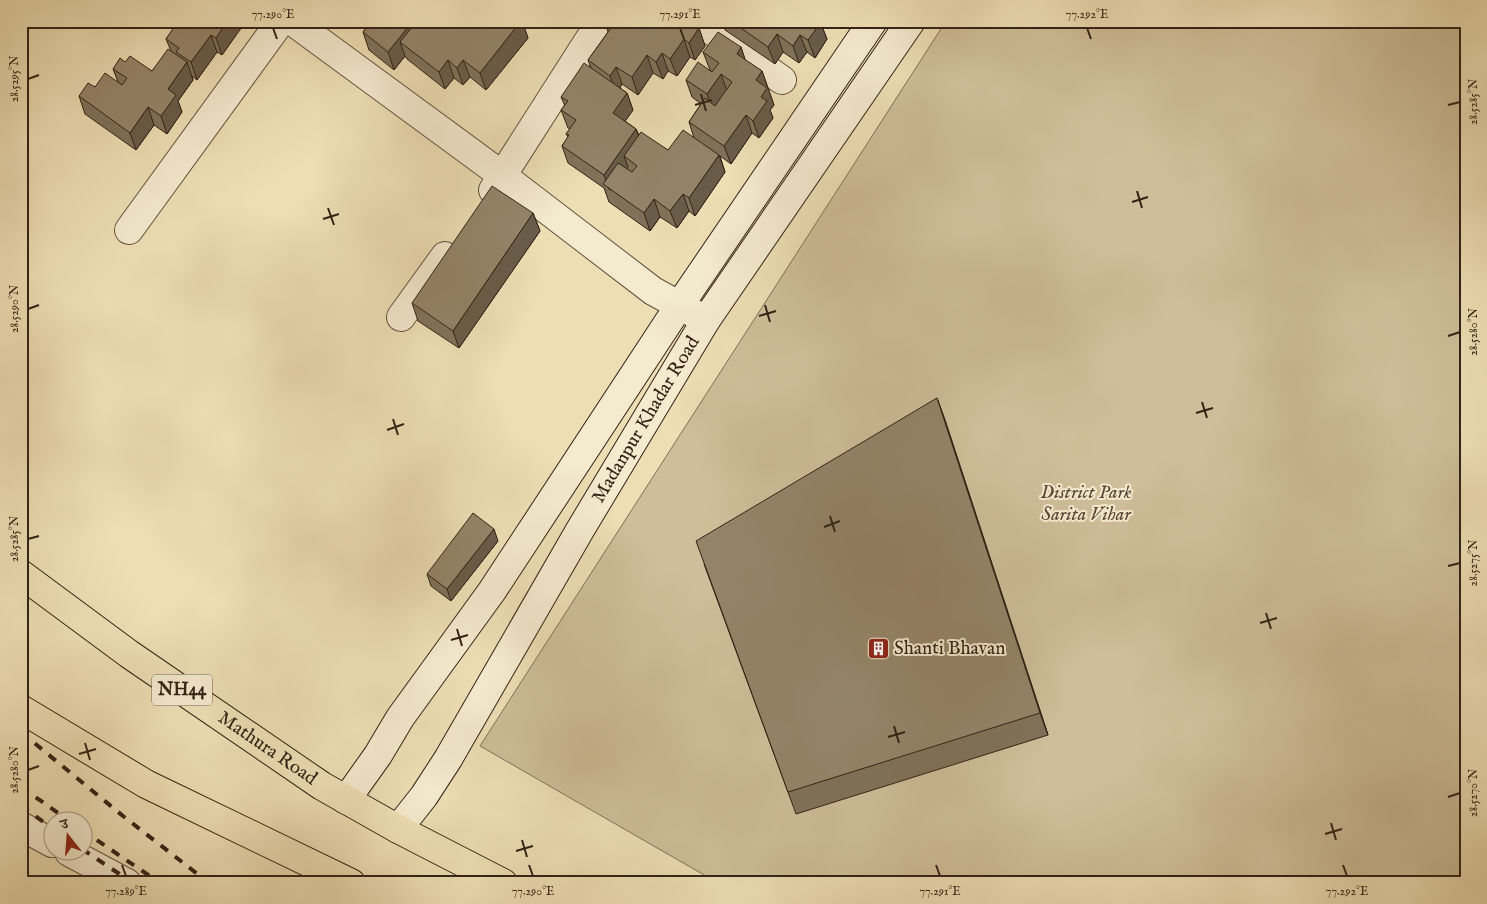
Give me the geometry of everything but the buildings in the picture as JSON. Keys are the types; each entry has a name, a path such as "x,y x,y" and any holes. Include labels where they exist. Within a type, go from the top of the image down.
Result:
{"highway":[{"name":"Mathura Road","path":"21,574 129,654 322,786 504,883"},
{"path":"21,708 146,784 351,883"}],"street":[{"path":"129,230 281,21"},
{"path":"292,21 503,176 652,291 706,320"},
{"path":"481,207 503,176 601,21"},
{"path":"698,21 782,80"},
{"name":"Madanpur Khadar Road","path":"346,800 378,756 400,718 492,591 679,306 873,21"},
{"name":"Madanpur Khadar Road","path":"398,828 424,796 448,759 575,538 706,320 911,21"},
{"path":"401,317 458,238"},
{"path":"21,826 42,838"},
{"path":"87,862 126,883"}],"green space":[{"name":"District Park Sarita Vihar","path":"946,21 1466,21 1466,883 718,883 480,746"}],"railway":[{"path":"21,732 123,816 209,883"},
{"path":"21,787 57,812"},
{"path":"21,806 42,821"},
{"path":"92,837 160,883"},
{"path":"92,856 133,883"}],"place":[{"name":"Shanti Bhavan","path":"878,649"}]}
